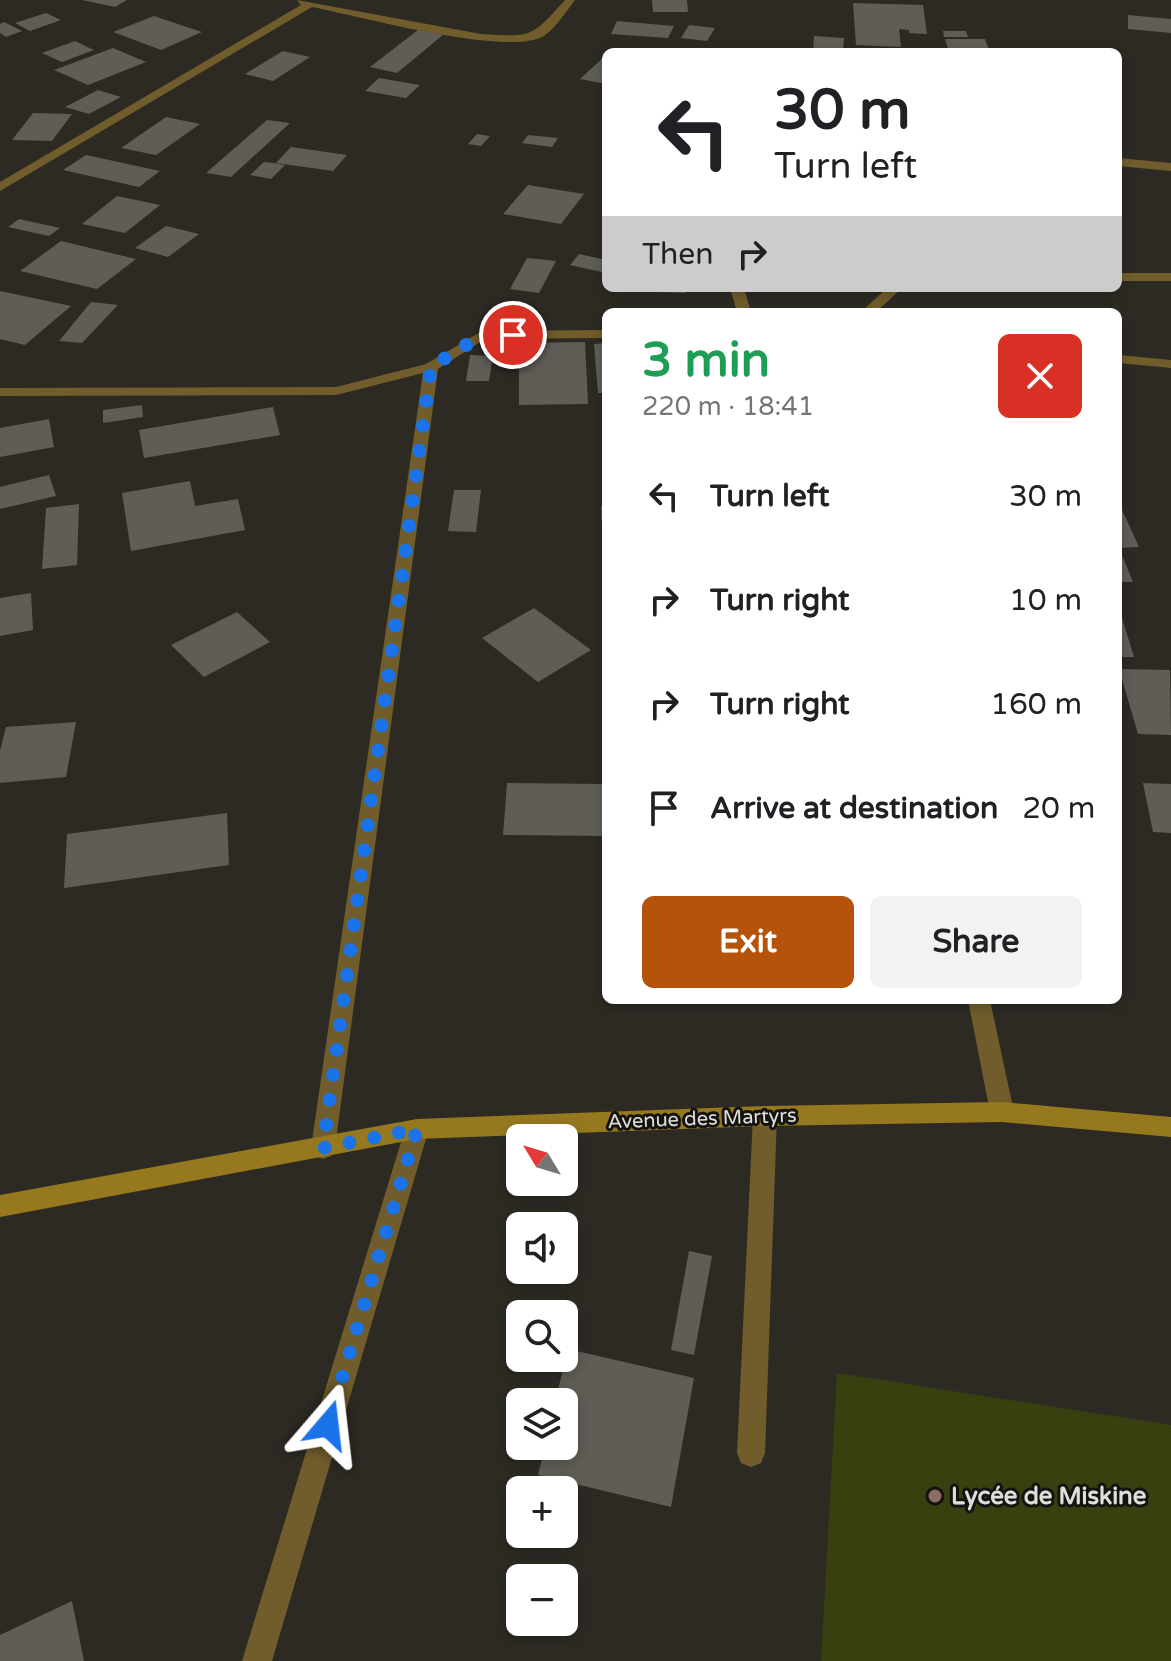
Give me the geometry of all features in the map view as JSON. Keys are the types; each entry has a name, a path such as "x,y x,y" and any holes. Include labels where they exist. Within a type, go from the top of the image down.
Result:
{"main road":[{"name":"Avenue des Martyrs","path":"0,1206 417,1129 765,1116 1002,1112 1171,1127"}],"street":[{"path":"293,0 481,37 512,39 540,34 570,0"},
{"path":"0,187 310,4"},
{"path":"1122,162 1171,167"},
{"path":"1122,277 1171,277"},
{"path":"872,308 890,292"},
{"path":"0,392 336,391 431,367 482,335 602,334"},
{"path":"1122,359 1171,364"},
{"path":"323,1148 431,367"},
{"path":"980,1004 1002,1112"},
{"path":"751,1453 765,1116"},
{"path":"257,1661 417,1129"}],"green space":[{"path":"837,1373 1171,1425 1171,1661 821,1661"}],"building":[{"path":"82,0 127,0 115,7"},
{"path":"652,0 687,0 688,12 653,12"},
{"path":"853,3 923,5 927,34 899,29 901,47 856,45"},
{"path":"46,13 61,20 30,31 15,23"},
{"path":"1128,15 1171,19 1171,33 1128,29"},
{"path":"154,16 202,32 161,50 113,32"},
{"path":"617,21 674,26 668,38 611,34"},
{"path":"4,22 22,31 6,37 0,33 0,24"},
{"path":"689,25 715,28 707,41 681,38"},
{"path":"418,30 444,34 397,73 370,67"},
{"path":"943,31 966,31 968,37 944,37"},
{"path":"814,36 844,38 843,48 813,48"},
{"path":"945,39 985,39 988,48 948,48"},
{"path":"75,41 94,50 62,62 42,53"},
{"path":"113,48 146,62 88,85 54,70"},
{"path":"283,51 310,57 273,81 245,74"},
{"path":"602,59 602,83 580,79"},
{"path":"379,78 420,85 406,98 365,91"},
{"path":"98,90 121,97 89,114 65,107"},
{"path":"33,113 72,114 52,141 12,140"},
{"path":"166,117 200,124 156,155 121,148"},
{"path":"267,120 290,123 231,177 206,173"},
{"path":"477,134 490,136 481,146 468,144"},
{"path":"528,135 558,138 552,147 522,143"},
{"path":"291,147 347,155 333,171 276,163"},
{"path":"86,155 160,171 139,187 63,170"},
{"path":"264,162 285,165 271,179 250,175"},
{"path":"528,185 584,194 561,224 503,214"},
{"path":"117,196 160,205 125,233 82,224"},
{"path":"19,219 60,228 49,236 8,227"},
{"path":"166,226 199,234 168,257 135,248"},
{"path":"61,241 136,259 97,289 20,271"},
{"path":"579,254 602,259 602,272 570,265"},
{"path":"527,258 556,261 539,293 510,289"},
{"path":"0,291 71,306 25,345 0,339"},
{"path":"91,302 118,305 82,343 59,341"},
{"path":"585,342 588,404 519,405 519,343"},
{"path":"602,343 602,393 598,393 594,344"},
{"path":"470,355 493,356 489,381 466,381"},
{"path":"142,405 143,417 103,423 103,410"},
{"path":"273,407 280,435 144,458 139,430"},
{"path":"49,419 54,447 0,457 0,428"},
{"path":"49,475 56,496 0,509 0,487"},
{"path":"190,481 195,506 238,499 245,530 131,551 122,493"},
{"path":"454,490 481,490 476,532 448,531"},
{"path":"79,504 77,565 42,569 46,508"},
{"path":"1122,510 1139,547 1122,548"},
{"path":"1122,555 1133,582 1122,582"},
{"path":"31,593 33,630 0,636 0,598"},
{"path":"534,608 591,650 538,682 482,638"},
{"path":"237,612 270,642 204,677 171,645"},
{"path":"1122,618 1134,657 1122,657"},
{"path":"1122,669 1170,670 1171,735 1138,734 1122,679"},
{"path":"76,722 66,777 0,783 0,751 6,727"},
{"path":"507,783 602,784 602,836 503,835"},
{"path":"1143,783 1171,784 1171,833 1153,832"},
{"path":"227,813 229,865 64,888 67,834"},
{"path":"689,1251 712,1256 694,1355 671,1350"},
{"path":"578,1351 694,1378 671,1507 578,1485 578,1476 538,1475 542,1460 578,1460 578,1388 558,1388 562,1372 578,1372"},
{"path":"72,1601 84,1661 0,1661 0,1635"}],"place":[{"name":"Lycée de Miskine","path":"935,1496"}],"route":[{"path":"328,1425 417,1129 323,1148 431,367 482,335 513,335"}]}
